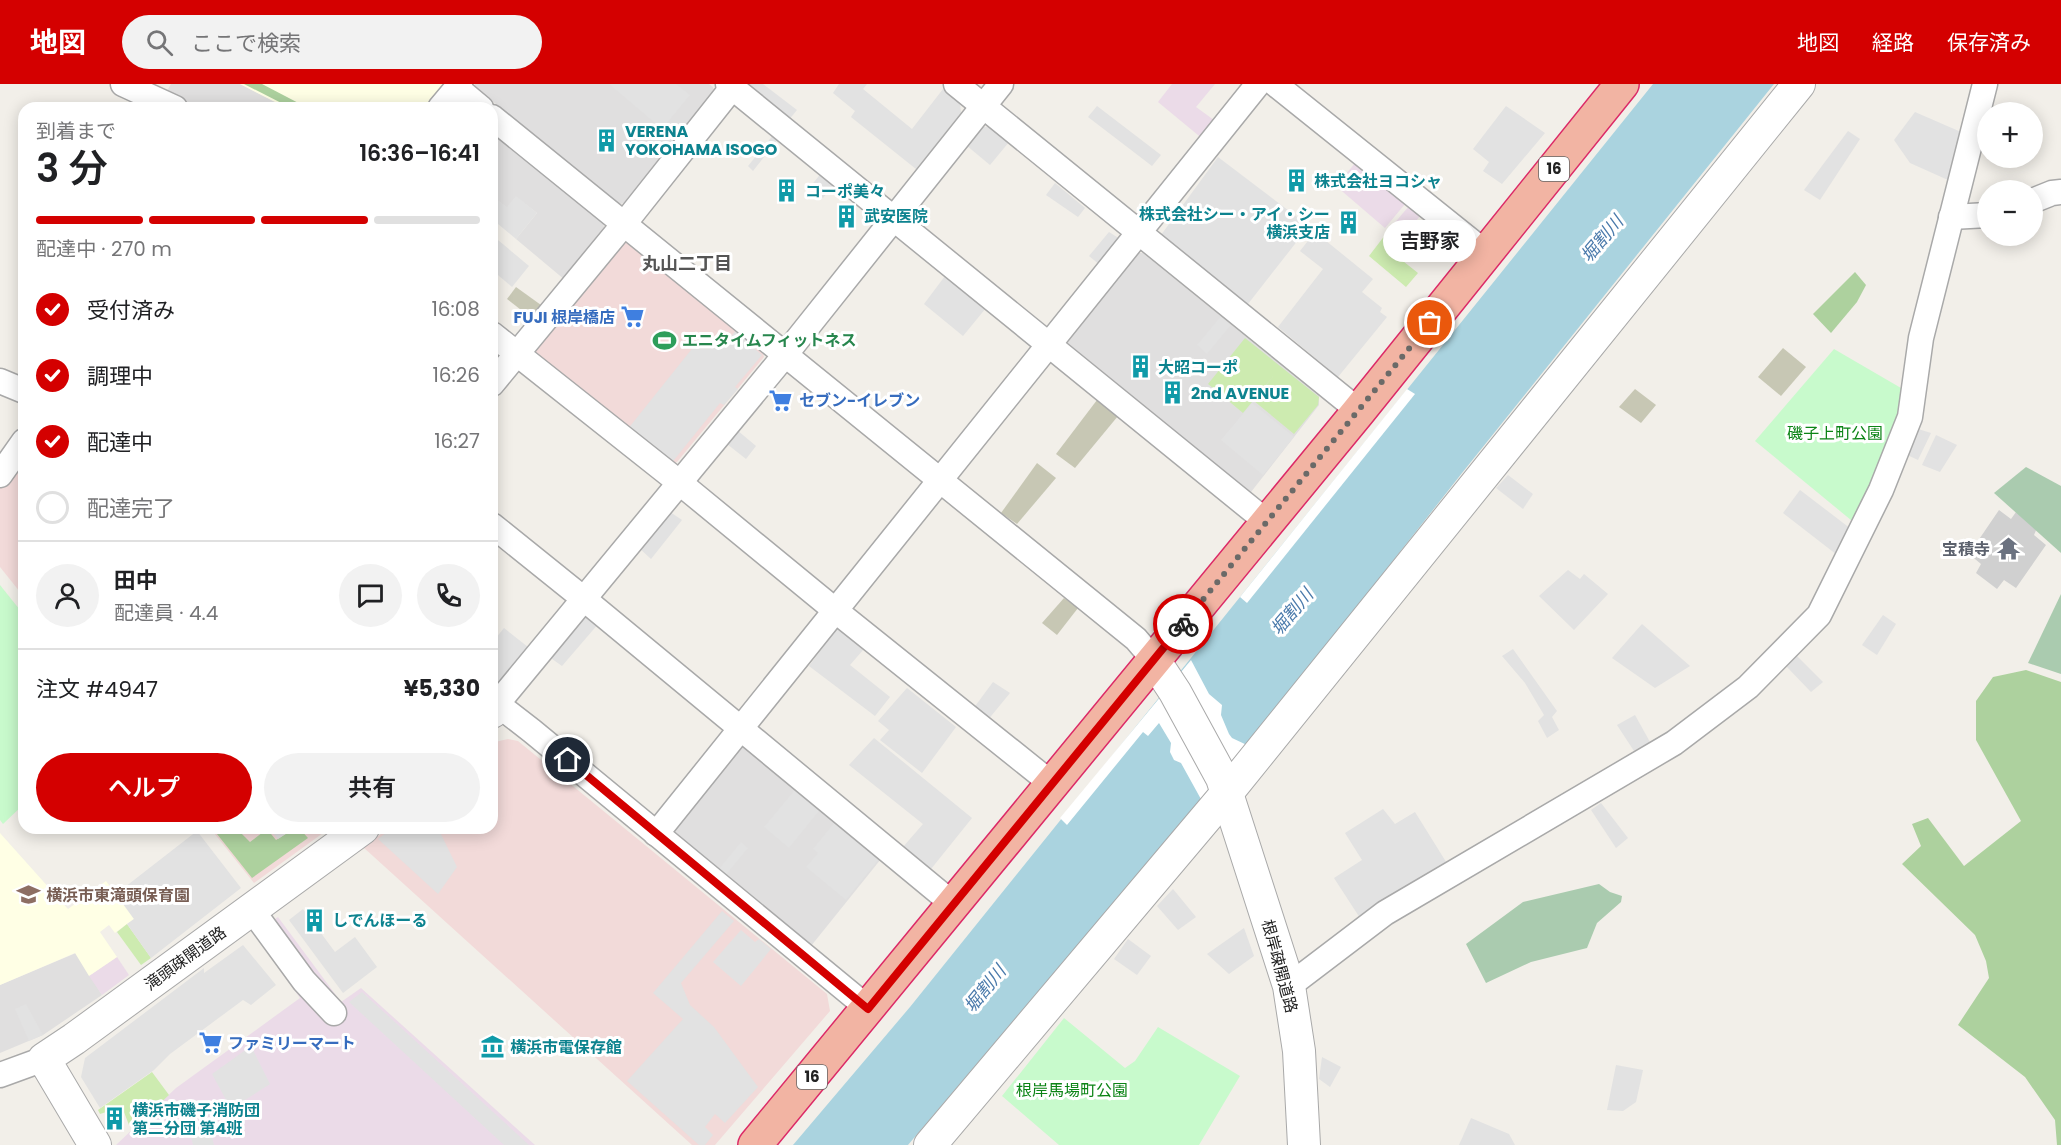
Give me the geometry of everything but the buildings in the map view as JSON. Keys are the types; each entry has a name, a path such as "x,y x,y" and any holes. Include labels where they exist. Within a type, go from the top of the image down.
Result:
{"highway":[{"name":"16","path":"755,1145 1052,784 1162,672 1267,522 1622,84"}],"street":[{"path":"123,84 163,102"},
{"path":"956,84 1359,411"},
{"path":"498,700 785,355 1001,84"},
{"path":"657,834 1258,84"},
{"path":"1275,84 1486,253"},
{"path":"930,1145 1799,84"},
{"path":"1289,986 1385,913 1674,743 1748,687 1818,615 1881,490 1910,417 1921,338 1984,84"},
{"path":"498,377 624,224 732,85 1267,522"},
{"path":"445,102 458,86 475,102"},
{"path":"498,122 1136,639 1162,672"},
{"path":"2043,197 2061,192"},
{"path":"1951,217 1977,216"},
{"path":"498,339 1052,784"},
{"path":"0,381 18,388"},
{"path":"0,475 18,450"},
{"path":"498,530 953,904"},
{"name":"根岸疎開道路","path":"1162,672 1225,786 1289,986 1299,1052 1304,1145"},
{"path":"498,708 532,731 868,1009"},
{"name":"滝頭疎開道路","path":"0,1075 44,1059 74,1040 355,834"},
{"path":"252,909 304,981 334,1013"},
{"path":"44,1059 95,1145"}],"shaded area":[{"path":"171,84 240,84 275,102 174,102 164,96"},
{"path":"240,84 443,84 429,102 275,102"},
{"path":"475,84 709,84 713,87 715,95 627,203 619,204 498,106 498,102 493,102 475,87"},
{"path":"609,84 676,84 690,95 662,129"},
{"path":"748,84 763,84 797,110 788,121 749,92"},
{"path":"839,84 867,84 863,89 912,129 943,89 960,102 961,113 916,169 851,117 855,111 833,93"},
{"path":"1172,84 1215,84 1196,107 1218,123 1204,140 1158,102"},
{"path":"1097,106 1161,155 1152,166 1088,117"},
{"path":"1506,106 1545,133 1502,184 1483,171 1489,162 1473,149"},
{"path":"1915,112 1961,132 1948,180 1910,163 1894,140"},
{"path":"989,126 1009,142 990,165 966,145 980,128"},
{"path":"1848,131 1860,139 1820,200 1804,190"},
{"path":"774,134 779,138 753,171 748,166"},
{"path":"498,137 603,222 605,233 565,280 516,239 537,213 516,197 507,208 498,201"},
{"path":"1218,157 1309,226 1248,304 1161,235"},
{"path":"1356,162 1405,204 1385,228 1336,186"},
{"path":"823,171 836,182 823,198 810,187"},
{"path":"1055,183 1085,208 1078,217 1046,195"},
{"path":"516,196 537,213 516,239 498,224 498,200 507,207"},
{"path":"1409,206 1420,216 1404,236 1392,226"},
{"path":"1109,232 1120,239 1100,265 1089,256"},
{"path":"1315,232 1373,279 1362,292 1382,308 1380,312 1387,317 1338,377 1278,327 1323,269 1300,251"},
{"path":"498,240 529,266 512,287 498,275"},
{"path":"629,241 762,350 764,357 677,462 670,465 535,356 535,346 619,242"},
{"path":"1135,253 1143,253 1319,396 1319,405 1251,492 1242,491 1066,349 1065,339"},
{"path":"945,276 986,308 963,336 924,304"},
{"path":"516,287 541,305 530,317 507,299"},
{"path":"1221,316 1231,325 1207,354 1197,345"},
{"path":"737,329 762,355 735,387 738,389 724,405 720,403 670,465 627,430 703,335 721,349"},
{"path":"1783,348 1806,367 1781,396 1758,377"},
{"path":"1635,389 1656,405 1641,423 1619,407"},
{"path":"1097,400 1118,416 1075,468 1056,454"},
{"path":"1252,403 1294,437 1263,475 1221,440"},
{"path":"1915,428 1931,433 1918,460 1905,454"},
{"path":"737,430 756,446 746,459 727,444"},
{"path":"1936,435 1957,445 1940,472 1922,465"},
{"path":"18,461 18,590 0,567 0,485"},
{"path":"1037,463 1056,478 1017,524 1001,513"},
{"path":"2026,467 2061,486 2061,553 1994,493"},
{"path":"1508,475 1533,494 1523,509 1496,488"},
{"path":"1800,490 1855,532 1841,558 1783,513"},
{"path":"667,510 682,520 651,559 637,546"},
{"name":"宝積寺","path":"1999,510 2011,519 2016,512 2037,528 2034,535 2046,545 2016,588 2004,580 1997,589 1976,573 1981,564 1969,554"},
{"path":"1568,570 1580,579 1584,574 1608,594 1574,630 1539,596"},
{"path":"2061,594 2061,674 2028,663"},
{"path":"1064,598 1078,608 1057,635 1042,623"},
{"path":"1883,615 1896,624 1877,655 1862,645"},
{"path":"581,616 589,616 599,623 562,666 548,656"},
{"path":"1642,624 1690,666 1655,688 1612,658"},
{"path":"838,627 863,650 850,665 890,697 875,716 809,666"},
{"path":"504,628 528,647 500,681 498,681 498,636"},
{"path":"1513,649 1557,711 1552,717 1559,730 1547,738 1538,721 1544,715 1525,683 1502,656"},
{"path":"1796,655 1823,682 1811,692 1786,666"},
{"path":"993,682 1010,693 987,721 973,709"},
{"path":"907,688 956,727 922,773 880,740 889,730 878,721"},
{"path":"1635,715 1650,742 1634,751 1617,725"},
{"path":"874,738 972,818 931,869 903,847 923,824 849,765"},
{"path":"508,739 518,741 827,994 830,1011 715,1145 692,1145 363,847 381,834 498,834 498,741"},
{"path":"747,743 885,854 811,946 672,833 737,744"},
{"path":"798,786 823,806 789,848 764,827"},
{"path":"1601,803 1628,838 1616,848 1591,810"},
{"path":"1383,809 1395,824 1415,812 1448,865 1360,918 1334,878 1362,860 1345,833"},
{"path":"838,818 883,854 846,900 806,867 818,853 813,849"},
{"name":"横浜市東滝頭保育園","path":"0,833 68,909 106,881 134,919 115,933 109,925 100,932 117,957 89,976 75,953 0,985"},
{"path":"193,834 199,834 241,888 151,958 127,924 134,919 116,894"},
{"path":"215,834 322,834 254,883"},
{"path":"274,834 286,834 278,839"},
{"path":"384,834 441,834 457,867 438,894 378,839"},
{"path":"741,842 748,848 725,876 718,870"},
{"path":"1599,884 1610,892 1622,896 1621,902 1597,923 1587,948 1531,962 1486,983 1466,944 1523,902"},
{"path":"1173,889 1196,917 1178,930 1157,906"},
{"path":"303,909 335,952 355,937 377,967 343,993 289,920"},
{"path":"722,911 734,921 681,983 690,1005 714,1027 758,1087 725,1123 715,1114 705,1127 713,1135 705,1145 699,1145 627,1081 683,1019 653,993"},
{"path":"278,917 341,1002 361,988 535,1145 116,1145 176,1088 300,998 254,934"},
{"path":"1244,928 1254,956 1229,974 1207,954"},
{"path":"741,930 755,942 759,939 771,949 741,986 713,962"},
{"path":"1128,939 1151,956 1137,975 1114,959"},
{"path":"243,945 276,985 251,1005 243,1000 170,1054 154,1070 100,1108 81,1077 85,1058 204,968 204,973"},
{"path":"76,953 102,995 43,1035 0,1053 0,985"},
{"path":"117,957 129,975 102,995 89,976"},
{"path":"362,992 529,1145 504,1145 349,1002"},
{"path":"26,1004 43,1035 29,1041 15,1009"},
{"path":"251,1046 270,1084 231,1109 212,1074"},
{"path":"1322,1057 1341,1067 1330,1087 1319,1079"},
{"path":"1616,1065 1643,1070 1636,1102 1623,1111 1607,1110"},
{"path":"1471,1118 1509,1134 1515,1145 1459,1145"},
{"path":"211,1133 214,1145 193,1145 191,1137"}],"green space":[{"path":"244,84 262,84 296,102 279,102"},
{"path":"1392,226 1401,234 1389,250 1418,273 1406,287 1369,256"},
{"path":"1855,272 1866,285 1857,302 1831,333 1813,314"},
{"path":"1245,338 1319,397 1318,405 1294,434 1254,401 1274,375 1243,413 1208,384"},
{"name":"磯子上町公園","path":"1834,349 1901,388 1900,418 1857,525 1755,441"},
{"path":"0,585 18,608 18,810 3,824 0,820"},
{"path":"2026,670 2061,682 2061,1145 2057,1145 2055,1120 2025,1077 1958,1025 1989,978 1986,961 1975,935 1902,864 1921,846 1912,824 1928,818 1964,866 2021,821 1976,740 1976,701 1993,677"},
{"path":"217,834 242,834 250,842 260,834 271,834 276,840 286,834 304,834 308,838 252,878"},
{"path":"127,924 151,958 141,965 117,932"},
{"name":"根岸馬場町公園","path":"1064,1018 1125,1068 1135,1061 1158,1027 1240,1076 1199,1145 1059,1145 1002,1096"},
{"path":"152,1072 169,1095 140,1122 129,1125 122,1107 100,1114 98,1110"}],"water":[{"name":"堀割川","path":"1653,84 1774,84 1462,473 1222,778 1164,843 908,1145 793,1145 910,1007"}],"pier":[{"path":"1407,389 1415,394 1247,603 1240,597"},
{"path":"1191,660 1209,694 1222,705 1221,715 1229,734 1232,738 1249,746 1202,801 1181,763 1174,760 1170,752 1171,743 1159,723 1148,736 1143,732 1067,825 1060,818"}],"way so far":[{"path":"1183,624 1430,323"}],"place":[{"name":"VERENA YOKOHAMA ISOGO","path":"607,140"},
{"name":"株式会社ヨコシャ","path":"1296,181"},
{"name":"コーポ美々","path":"787,191"},
{"name":"武安医院","path":"846,216"},
{"name":"株式会社シー・アイ・シー 横浜支店","path":"1348,223"},
{"name":"FUJI 根岸橋店","path":"633,317"},
{"name":"吉野家","path":"1430,323"},
{"name":"エニタイムフィットネス","path":"664,340"},
{"name":"大昭コーポ","path":"1140,367"},
{"name":"2nd AVENUE","path":"1173,393"},
{"name":"セブン-イレブン","path":"781,400"},
{"name":"宝積寺","path":"2008,549"},
{"name":"横浜市東滝頭保育園","path":"28,895"},
{"name":"しでんほーる","path":"314,920"},
{"name":"ファミリーマート","path":"210,1043"},
{"name":"横浜市電保存館","path":"492,1047"},
{"name":"横浜市磯子消防団 第二分団 第4班","path":"114,1119"}],"district":[{"name":"丸山二丁目","path":"687,264"}],"route":[{"path":"568,760 868,1009 1183,624"}]}
